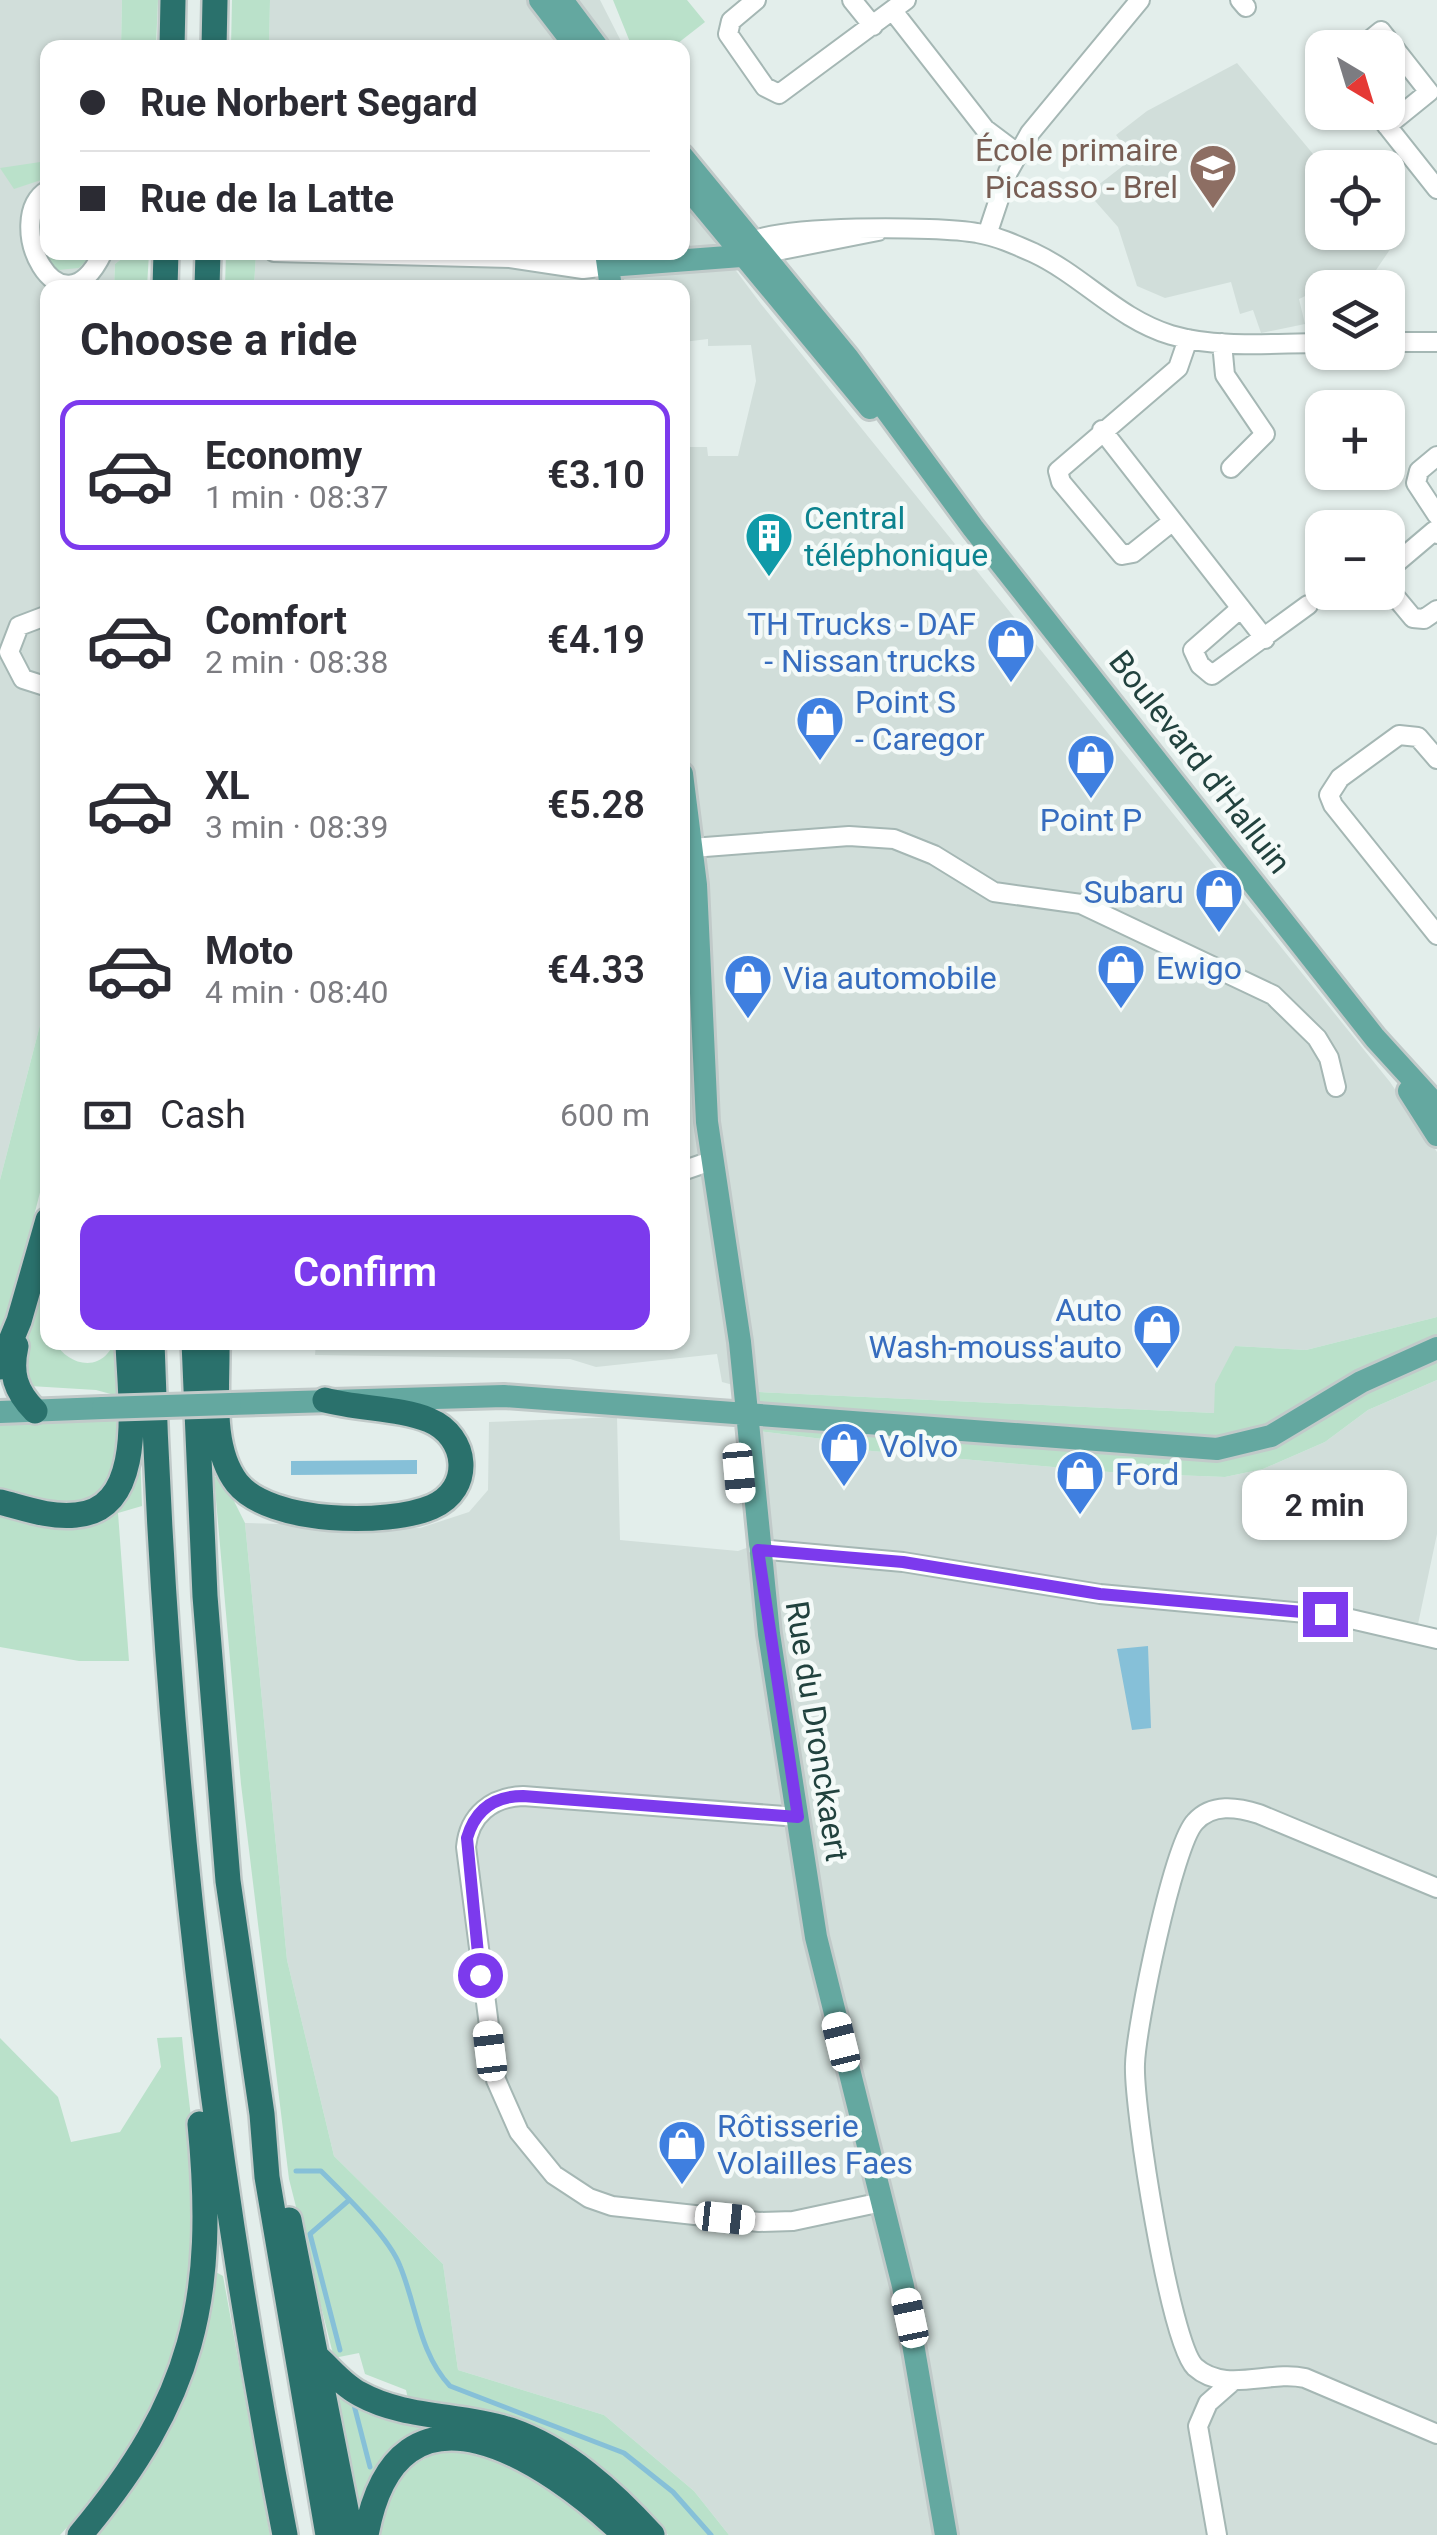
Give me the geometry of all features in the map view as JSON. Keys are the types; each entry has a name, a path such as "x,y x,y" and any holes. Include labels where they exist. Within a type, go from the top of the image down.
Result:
{"highway":[{"path":"172,40 173,0"},
{"path":"214,40 216,0"},
{"path":"0,1367 19,1321 40,1248"},
{"path":"19,1321 12,1370 20,1394 35,1411"},
{"path":"0,1502 74,1516 91,1512 112,1499 128,1457 128,1350"},
{"path":"152,1350 164,1611 190,1915 229,2212 285,2535"},
{"path":"194,1350 212,1699 228,1881 262,2114 269,2194 328,2535"},
{"path":"216,1350 223,1456 238,1483 260,1502 318,1516 384,1516 434,1506 452,1491 463,1462 461,1450 442,1426 419,1416 366,1411 325,1400"},
{"path":"82,2532 136,2464 163,2417 185,2362 202,2294 206,2210 186,1992 190,1915"},
{"path":"262,2114 318,2359 350,2535"},
{"path":"318,2359 344,2384 374,2401 508,2430 547,2446 604,2488 652,2535"},
{"path":"366,2535 378,2492 393,2467 422,2446 462,2438 498,2445 546,2468 625,2535"}],"main road":[{"path":"537,0 564,40"},
{"path":"537,0 570,40"},
{"path":"562,0 592,40"},
{"name":"Boulevard d'Halluin","path":"690,167 752,250 865,379 974,528 1375,1038 1437,1106"},
{"name":"Boulevard d'Halluin","path":"690,190 752,250"},
{"path":"690,258 752,250"},
{"path":"608,269 676,260"},
{"name":"Rue du Dronckaert","path":"690,833 698,1166"},
{"name":"Boulevard d'Halluin","path":"1375,1038 1437,1135"},
{"name":"Rue du Dronckaert","path":"690,1069 698,1166 740,1409 790,1817"},
{"path":"0,1412 604,1390 740,1409 1195,1449 1238,1447 1294,1426 1348,1390 1437,1348"},
{"path":"1396,1366 1437,1356"},
{"name":"Rue du Dronckaert","path":"740,1409 750,1598 790,1817 875,2204 910,2318 946,2535"}],"street":[{"path":"756,0 731,21 728,34 765,87 775,94 788,92 899,5 985,129 1017,153"},
{"path":"852,0 872,26"},
{"path":"987,235 1017,153 1058,95 1140,0"},
{"path":"1405,62 1429,92 1405,106"},
{"path":"1390,130 1437,189"},
{"path":"10,232 22,206 40,195"},
{"path":"752,250 878,232 987,235 1044,258 1132,318 1188,339 1305,343"},
{"path":"525,260 608,269"},
{"path":"577,260 608,269"},
{"path":"18,262 41,280"},
{"path":"1173,521 1133,553 1122,555 1080,507 1058,471 1178,368 1188,339"},
{"path":"1405,342 1437,342"},
{"path":"1222,343 1224,375 1266,434 1231,468"},
{"path":"1102,430 1265,639"},
{"path":"1405,555 1436,527 1416,482 1419,471 1437,456"},
{"path":"1241,608 1193,650 1200,665 1212,675 1222,672 1305,608"},
{"path":"1405,608 1413,618 1424,619 1437,610"},
{"path":"20,676 6,641 40,617"},
{"path":"0,672 40,684"},
{"path":"1435,929 1333,806 1329,795 1340,778 1398,735 1418,737 1437,760"},
{"path":"692,848 849,836 894,838 934,855 994,892 1081,904 1240,976 1273,995 1317,1038 1329,1058 1336,1087"},
{"path":"758,1550 903,1562 1100,1594 1338,1616 1437,1638"},
{"path":"790,1817 523,1796 502,1798 488,1805 470,1828 466,1847 492,2066 506,2108 535,2156 564,2183 600,2202 772,2223 875,2204"},
{"path":"1437,1888 1239,1808 1209,1812 1188,1832 1139,2025 1135,2094 1184,2352 1204,2374 1232,2381 1282,2374 1305,2378 1437,2434"},
{"path":"1217,2535 1198,2426 1208,2402 1232,2381"}],"shaded area":[{"path":"0,0 122,0 121,40 40,40 40,260 120,260 115,264 114,280 40,280 40,1025 0,1180"},
{"path":"270,0 600,0 620,40 269,40"},
{"name":"École primaire Picasso - Brel","path":"1237,63 1310,150 1305,150 1305,250 1390,250 1376,270 1305,270 1305,296 1299,299 1305,324 1261,333 1253,310 1240,314 1231,282 1165,298 1137,286 1118,227 1088,193 1133,158 1116,135 1147,111"},
{"path":"690,209 761,304 1390,1082 1437,1152 1437,1317 1306,1350 1235,1346 1214,1413 759,1392 722,1382 717,1354 596,1367 570,1359 315,1355 315,1350 690,1350 690,447 707,447 708,456 738,456 756,381 751,345 708,346 708,339 690,341 690,280 254,280 256,260 690,260"},
{"path":"1437,1380 1437,1534 1418,1624 1437,1629 1437,2535 729,2535 694,2491 604,2415 458,2370 443,2264 334,2156 287,1960 245,1523 420,1528 469,1512 488,1490 489,1422 617,1417 620,1540 738,1551 763,1542 759,1431 847,1442 861,1450 1121,1473 1225,1477 1263,1469 1325,1442 1368,1410"}],"green space":[{"path":"122,0 158,0 156,40 121,40"},
{"path":"232,0 270,0 269,40 231,40"},
{"path":"613,0 687,0 705,22 682,40 629,40"},
{"path":"40,162 40,180 14,189 0,168"},
{"path":"40,207 40,260 86,260 79,268 48,271 26,251 26,220"},
{"path":"120,260 149,260 147,280 114,280 115,264"},
{"path":"226,260 256,260 254,280 225,280"},
{"path":"40,1025 40,1192 0,1349 0,1180"},
{"path":"40,1283 40,1350 61,1350 71,1359 86,1363 116,1350 118,1396 96,1390 30,1386 30,1379 24,1386 21,1352"},
{"path":"1437,1317 1437,1380 1368,1410 1325,1442 1263,1469 1225,1477 1121,1473 861,1450 847,1442 759,1431 759,1392 1214,1413 1215,1384 1235,1346 1306,1350"},
{"path":"116,1419 119,1445 113,1472 103,1488 90,1498 58,1503 0,1492 0,1425"},
{"path":"140,1453 142,1506 118,1513 129,1661 79,1661 0,1647 0,1508 81,1523"},
{"path":"214,1477 222,1477 245,1523 287,1960 334,2156 443,2264 458,2370 604,2415 694,2491 729,2535 668,2535 606,2476 553,2438 492,2415 408,2399 406,2390 365,2374 359,2353 334,2358 289,2179 241,1784"},
{"path":"182,2037 196,2166 197,2218 190,2284 169,2363 153,2401 112,2472 60,2535 0,2535 0,2038 58,2097 71,2142 120,2132 161,2067 157,2038"},
{"path":"214,2271 223,2276 270,2535 95,2535 142,2476 174,2412"},
{"path":"331,2388 449,2424 429,2435 359,2515"},
{"path":"448,2449 515,2466 572,2504 607,2535 377,2535 399,2480 418,2463"}],"water":[{"path":"417,1460 417,1474 291,1475 291,1461"},
{"path":"1148,1646 1151,1728 1132,1730 1117,1649"}],"waterway":[{"path":"296,2171 321,2171 386,2242 400,2266 432,2359 450,2386 624,2453 673,2492 711,2535"},
{"path":"340,2350 310,2234 348,2201"},
{"path":"354,2405 370,2467"}],"place":[{"name":"École primaire Picasso - Brel","path":"1213,210"},
{"name":"Central téléphonique","path":"769,578"},
{"name":"TH Trucks - DAF - Nissan trucks","path":"1011,684"},
{"name":"Point S - Caregor","path":"820,762"},
{"name":"Point P","path":"1091,800"},
{"name":"Subaru","path":"1219,934"},
{"name":"Ewigo","path":"1121,1010"},
{"name":"Via automobile","path":"748,1020"},
{"name":"Auto Wash-mouss'auto","path":"1157,1370"},
{"name":"Volvo","path":"844,1488"},
{"name":"Ford","path":"1080,1516"},
{"name":"Rôtisserie Volailles Faes","path":"682,2186"}],"route":[{"path":"480,1975 466,1847 475,1818 495,1801 523,1796 798,1817 758,1550 903,1562 1100,1594 1325,1614"}]}
